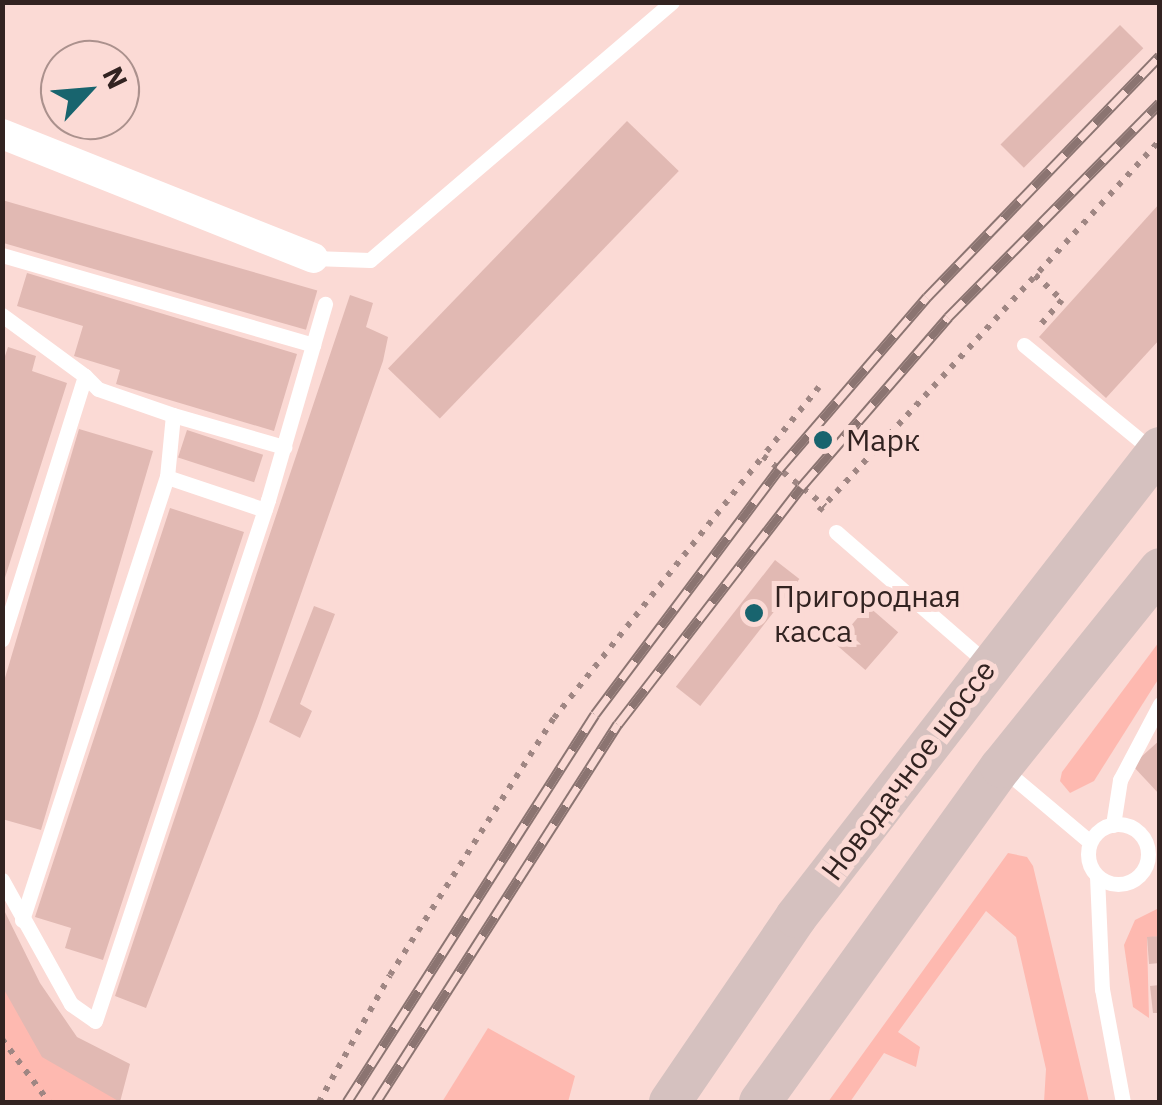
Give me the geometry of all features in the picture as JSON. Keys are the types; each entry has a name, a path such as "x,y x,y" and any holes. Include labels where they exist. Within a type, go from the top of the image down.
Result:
{"main road":[{"name":"Новодачное шоссе","path":"670,1102 796,917 1157,450"},
{"path":"760,1102 1001,767 1160,569"}],"street":[{"path":"2,134 312,258"}],"lane":[{"path":"312,258 370,260 672,2"},
{"path":"2,254 313,345"},
{"path":"2,880 71,1004 95,1022 265,510 325,304"},
{"path":"2,315 98,389 284,448"},
{"path":"1024,345 1157,450"},
{"path":"2,639 85,376"},
{"path":"22,920 167,476 173,415"},
{"path":"167,476 265,510"},
{"path":"836,532 988,664"},
{"path":"1123,1102 1102,989 1097,876 1088,860 1090,842 1113,824 1120,780 1160,704"},
{"path":"1001,767 1090,842"},
{"path":"1097,876 1126,883 1153,867 1141,834 1113,824"}],"path":[{"path":"763,456 824,505 1160,140"},
{"path":"1024,345 1062,300 1035,275"},
{"path":"319,1102 390,976 554,718 820,387"},
{"path":"2,1040 49,1102"}],"shaded area":[{"path":"1159,642 1159,678 1094,781 1070,793 1060,781 1062,772"},
{"path":"1008,853 1027,857 1033,866 1089,1102 1044,1102 1046,1069 1016,937 986,911 898,1032 920,1047 916,1067 884,1053 850,1102 828,1102"},
{"path":"1159,908 1159,936 1147,938 1149,1018 1133,1007 1124,945 1135,920"},
{"path":"2,986 120,1102 3,1102"},
{"path":"488,1028 575,1076 568,1102 442,1102"}],"building":[{"path":"1120,25 1143,48 1024,168 1000,145"},
{"path":"627,121 679,171 440,418 388,368"},
{"path":"2,200 317,290 306,330 2,243"},
{"path":"1160,203 1160,339 1106,398 1039,337"},
{"path":"27,273 297,354 274,431 116,384 120,370 74,356 83,326 17,306"},
{"path":"350,295 373,303 366,327 388,337 383,361 258,716 146,1008 115,996"},
{"path":"8,347 36,356 32,371 67,383 3,584 2,365"},
{"path":"79,429 153,451 41,830 2,819 2,688"},
{"path":"187,430 263,455 254,482 178,458"},
{"path":"170,508 244,532 103,960 65,948 71,928 35,917"},
{"path":"775,560 799,579 700,706 676,687"},
{"path":"314,606 335,614 300,704 312,711 300,738 269,722"},
{"path":"868,606 898,632 865,670 835,644"},
{"path":"1160,740 1160,795 1132,765"},
{"path":"2,906 40,983 77,1037 130,1064 120,1102 42,1057 2,986"},
{"path":"1160,936 1160,963 1149,964 1147,937"},
{"path":"1160,985 1160,1013 1153,1013 1150,986"}],"railway":[{"path":"347,1102 595,714 779,469 927,297 1160,56"},
{"path":"376,1102 618,724 801,487 948,317 1160,103"}],"place":[{"name":"Марк","path":"823,440"},
{"name":"Пригородная касса","path":"754,613"}]}
